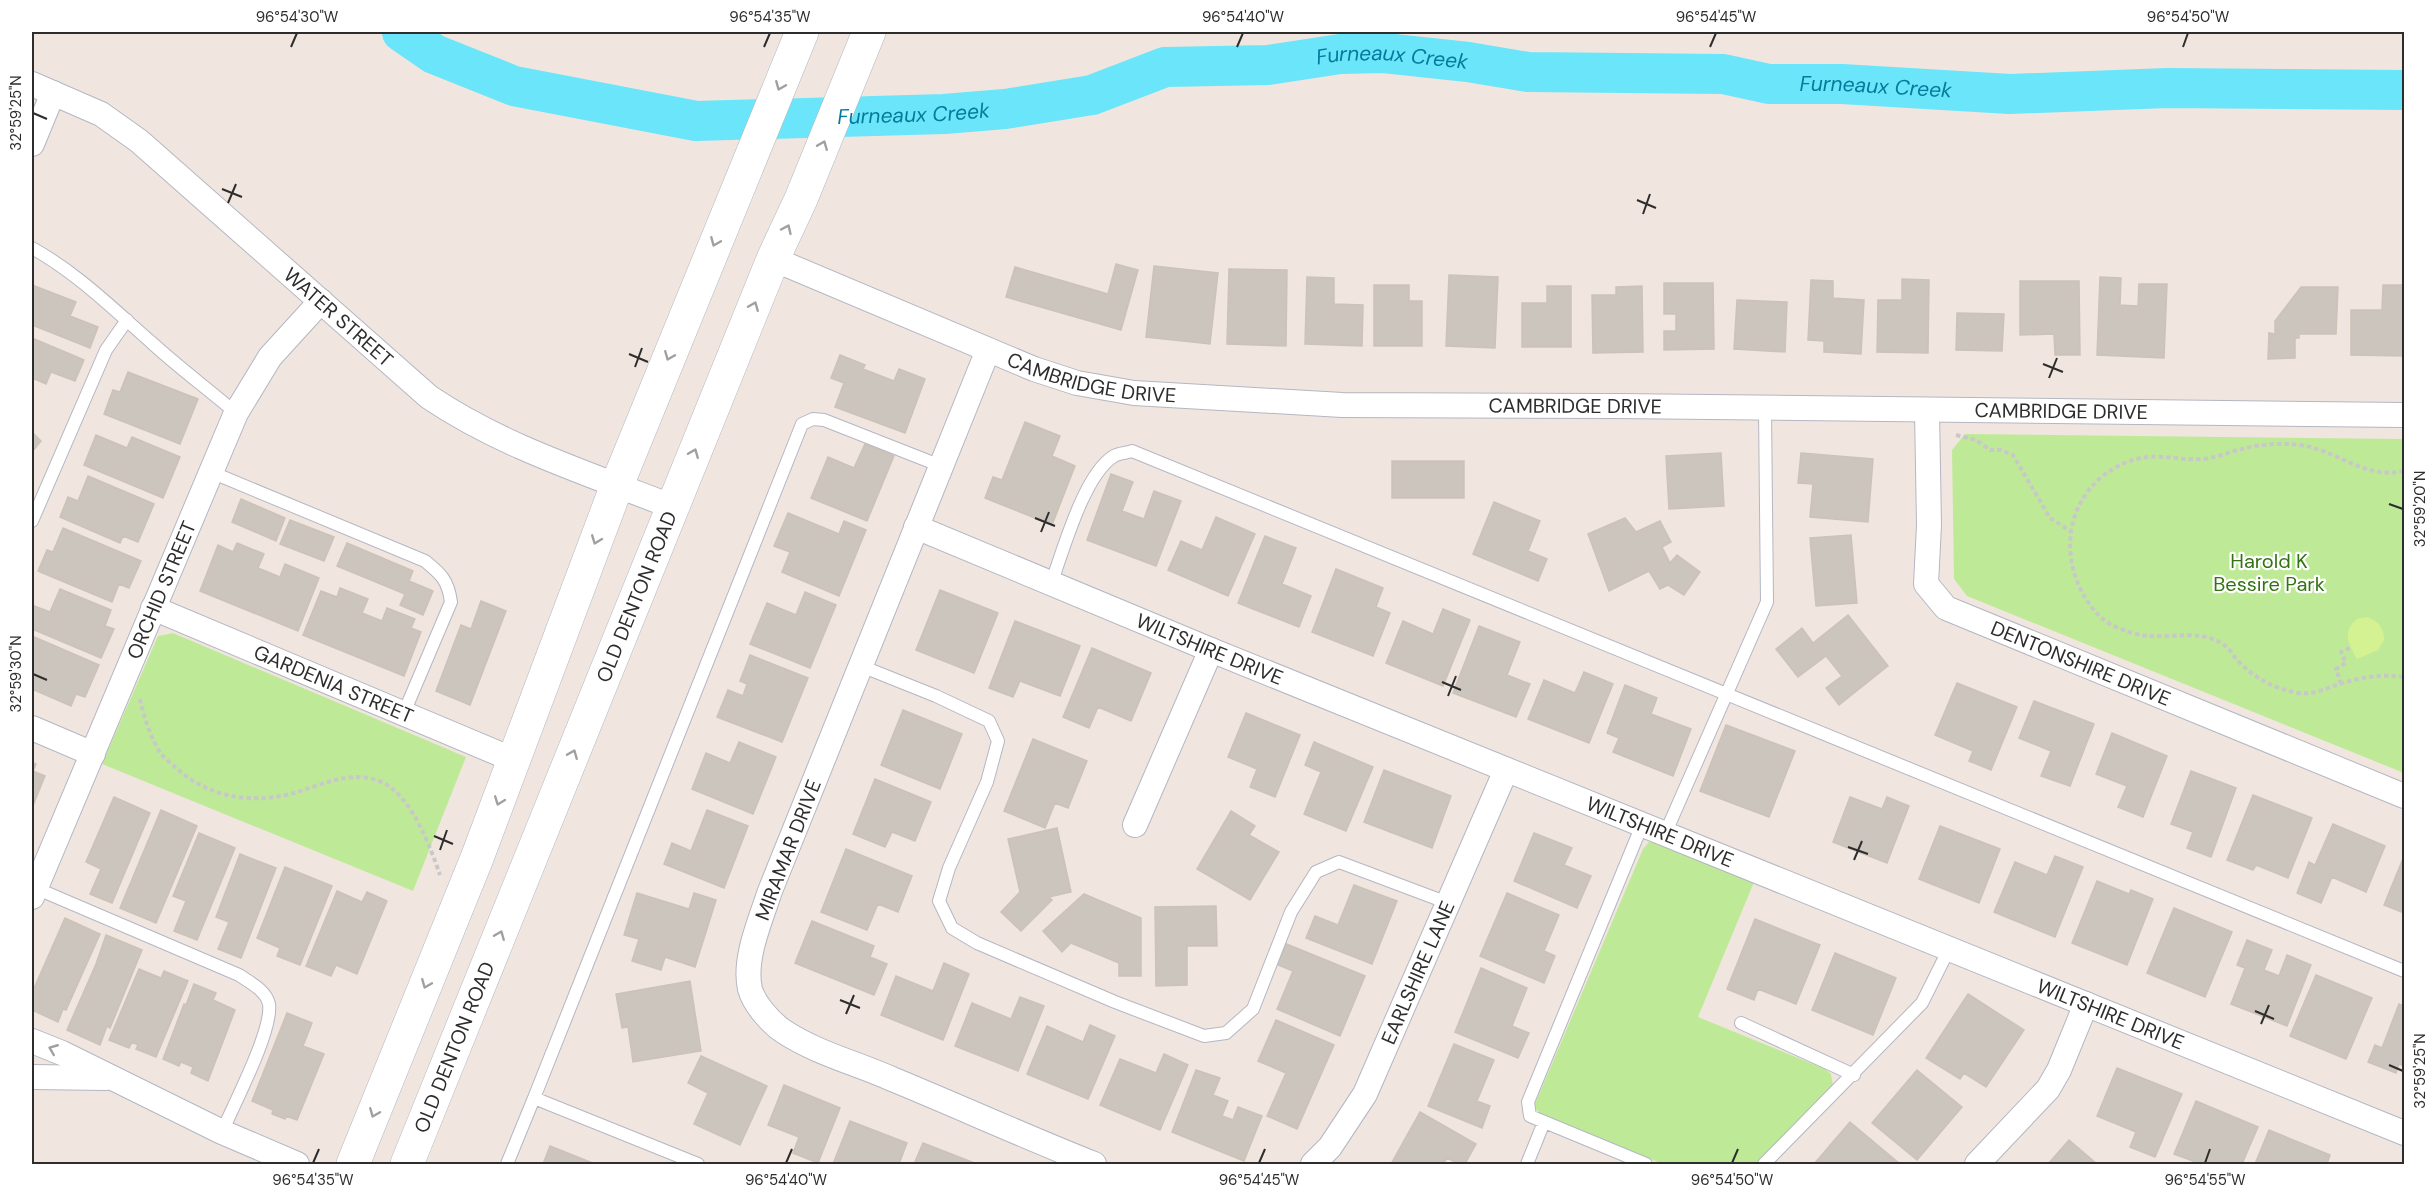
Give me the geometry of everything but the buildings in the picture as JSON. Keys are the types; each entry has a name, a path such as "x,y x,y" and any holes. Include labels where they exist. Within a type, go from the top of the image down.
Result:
{"main road":[{"path":"353,1164 477,858 617,485 802,32"},
{"name":"OLD DENTON ROAD","path":"407,1164 773,259 801,199 869,32"}],"street":[{"path":"32,144 42,88"},
{"name":"WATER STREET","path":"42,88 101,114 139,141 429,397 451,413 484,432 673,507"},
{"name":"CAMBRIDGE DRIVE","path":"773,259 1034,369 1077,383 1134,393 1342,405 2404,415"},
{"name":"ORCHID STREET","path":"33,891 236,413 270,357 321,301"},
{"name":"MIRAMAR DRIVE","path":"988,350 770,891 753,942 750,989 758,1005 781,1030 807,1045 892,1078 1014,1132 1094,1164"},
{"name":"DENTONSHIRE DRIVE","path":"1927,411 1929,525 1926,584 1946,608 2404,796"},
{"name":"WILTSHIRE DRIVE","path":"916,527 1211,650 2404,1133"},
{"name":"GARDENIA STREET","path":"153,608 514,760"},
{"path":"1135,825 1211,650"},
{"path":"32,728 93,754"},
{"name":"EARLSHIRE LANE","path":"1313,1164 1330,1147 1365,1094 1506,770"},
{"path":"1977,1164 2048,1089 2059,1070 2086,1004"},
{"path":"32,1041 62,1053 222,1132 297,1164"},
{"path":"32,1077 112,1078"}],"lane":[{"path":"32,248 61,264 236,413"},
{"path":"32,521 106,350 127,320"},
{"path":"1665,834 1767,602 1765,409"},
{"path":"507,1164 802,424 813,419 824,420 941,465"},
{"path":"1051,584 1076,515 1097,472 1115,455 1132,452 2404,971"},
{"path":"211,472 425,561 440,573 449,587 451,602 404,715"},
{"path":"861,666 936,696 989,721 998,741 987,782 949,868 939,901 952,928 977,943 1115,1002 1204,1036 1226,1033 1253,1009 1291,912 1316,872 1339,862 1448,903"},
{"path":"1642,825 1528,1102 1530,1116 1646,1164"},
{"path":"33,891 239,975 258,988 269,1002 268,1026 222,1132"},
{"path":"1764,1164 1854,1075 1922,1003 1949,949"},
{"path":"1741,1023 1854,1075"},
{"path":"534,1098 698,1164"},
{"path":"1527,1164 1544,1122"}],"path":[{"path":"1955,435 1976,440 1990,450 2001,450 2013,455 2050,518 2070,531"},
{"path":"2404,471 2389,474 2368,471 2324,451 2303,445 2260,445 2205,459 2146,457 2126,462 2099,481 2085,495 2077,509 2068,545 2072,568 2090,608 2108,623 2131,633 2148,636 2200,635 2224,645 2255,676 2276,687 2301,693 2320,692 2371,676 2404,677"},
{"path":"2341,684 2336,669 2346,663 2342,652 2350,648"},
{"path":"2404,682 2404,697"},
{"path":"140,697 143,715 161,754 186,777 203,788 227,796 263,799 288,795 345,776 379,781 395,791 408,807 429,841 443,881"}],"green space":[{"name":"Harold K Bessire Park","path":"1965,434 2404,439 2404,773 1967,596 1954,579 1952,450"},
{"path":"2367,617 2380,625 2384,640 2378,650 2357,659 2349,644 2349,629 2357,619"},
{"path":"173,633 466,757 413,891 102,764 158,636"},
{"path":"1649,842 1660,843 1754,882 1698,1017 1825,1069 1831,1074 1833,1086 1758,1164 1663,1164 1540,1113 1536,1109 1535,1104 1643,849"}],"waterway":[{"name":"Furneaux Creek","path":"402,32 434,54 514,86 696,121 944,114 1005,109 1092,95 1165,67 1268,65 1340,54 1384,53 1468,62 1528,72 1723,74 1769,84 1842,84 2010,94 2167,88 2404,90"}]}
